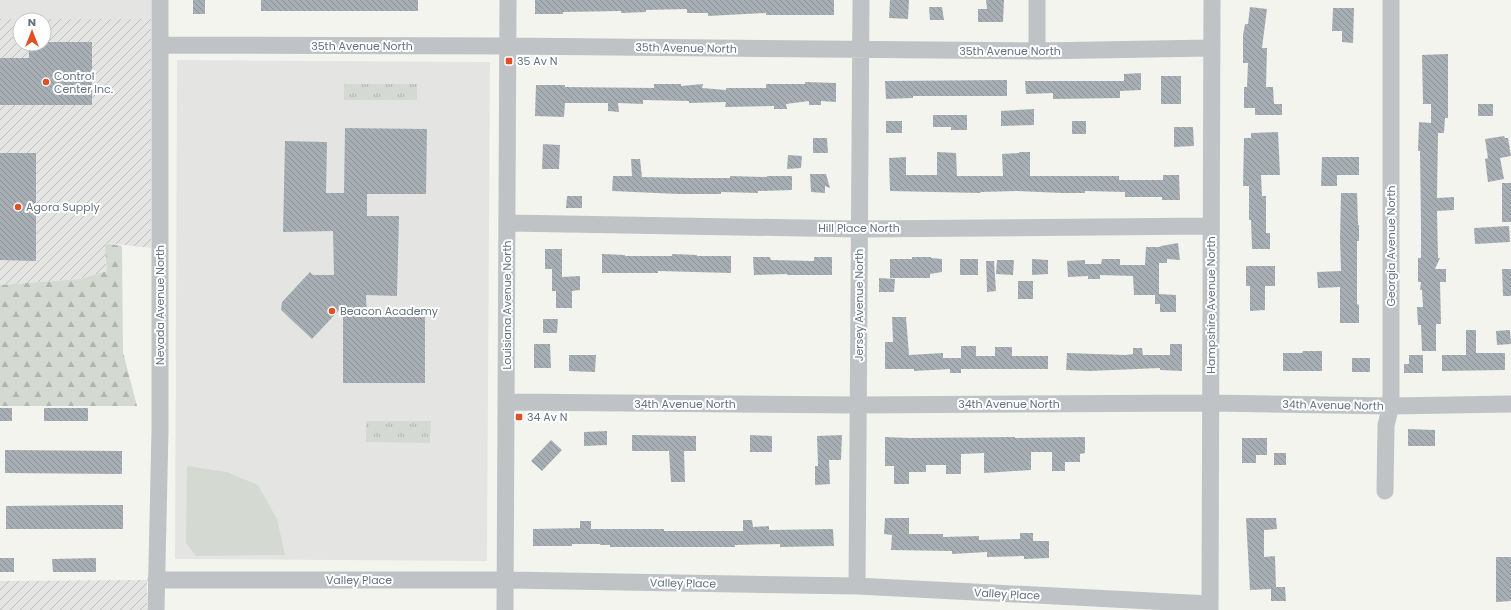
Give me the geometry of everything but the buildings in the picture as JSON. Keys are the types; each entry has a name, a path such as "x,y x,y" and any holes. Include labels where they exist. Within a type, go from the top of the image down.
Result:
{"street":[{"name":"Nevada Avenue North","path":"156,610 160,430 160,0"},
{"name":"Louisiana Avenue North","path":"505,610 508,0"},
{"name":"Jersey Avenue North","path":"857,586 861,0"},
{"path":"1037,51 1038,0"},
{"name":"Hampshire Avenue North","path":"1210,607 1212,0"},
{"name":"Georgia Avenue North","path":"1385,492 1386,425 1391,406 1391,0"},
{"name":"35th Avenue North","path":"160,45 508,46 1037,51 1211,48"},
{"name":"Hill Place North","path":"507,223 859,229 1211,226"},
{"name":"34th Avenue North","path":"507,402 858,405 1211,403 1391,406 1511,404"},
{"name":"Valley Place","path":"156,580 505,580 857,586 1210,607"}],"shaded area":[{"path":"0,0 151,0 151,19 52,19 52,12 12,12 12,19 0,19"},
{"path":"0,19 12,19 12,52 52,52 52,19 151,19 151,248 106,243 107,271 80,279 0,285"},
{"name":"Beacon Academy","path":"177,60 490,62 487,561 175,559"},
{"path":"147,580 147,610 0,610 0,581"}],"green space":[{"path":"344,84 417,84 417,100 344,100"},
{"path":"105,243 122,246 123,352 137,406 0,406 0,285 80,279 107,271"},
{"path":"366,421 431,421 430,443 366,442"},
{"path":"187,466 227,472 258,485 277,519 285,555 196,556 186,543"}],"place":[{"name":"35 Av N","path":"509,61"},
{"name":"Control Center Inc.","path":"46,82"},
{"name":"Agora Supply","path":"18,207"},
{"name":"Beacon Academy","path":"332,311"},
{"name":"34 Av N","path":"519,417"}]}
